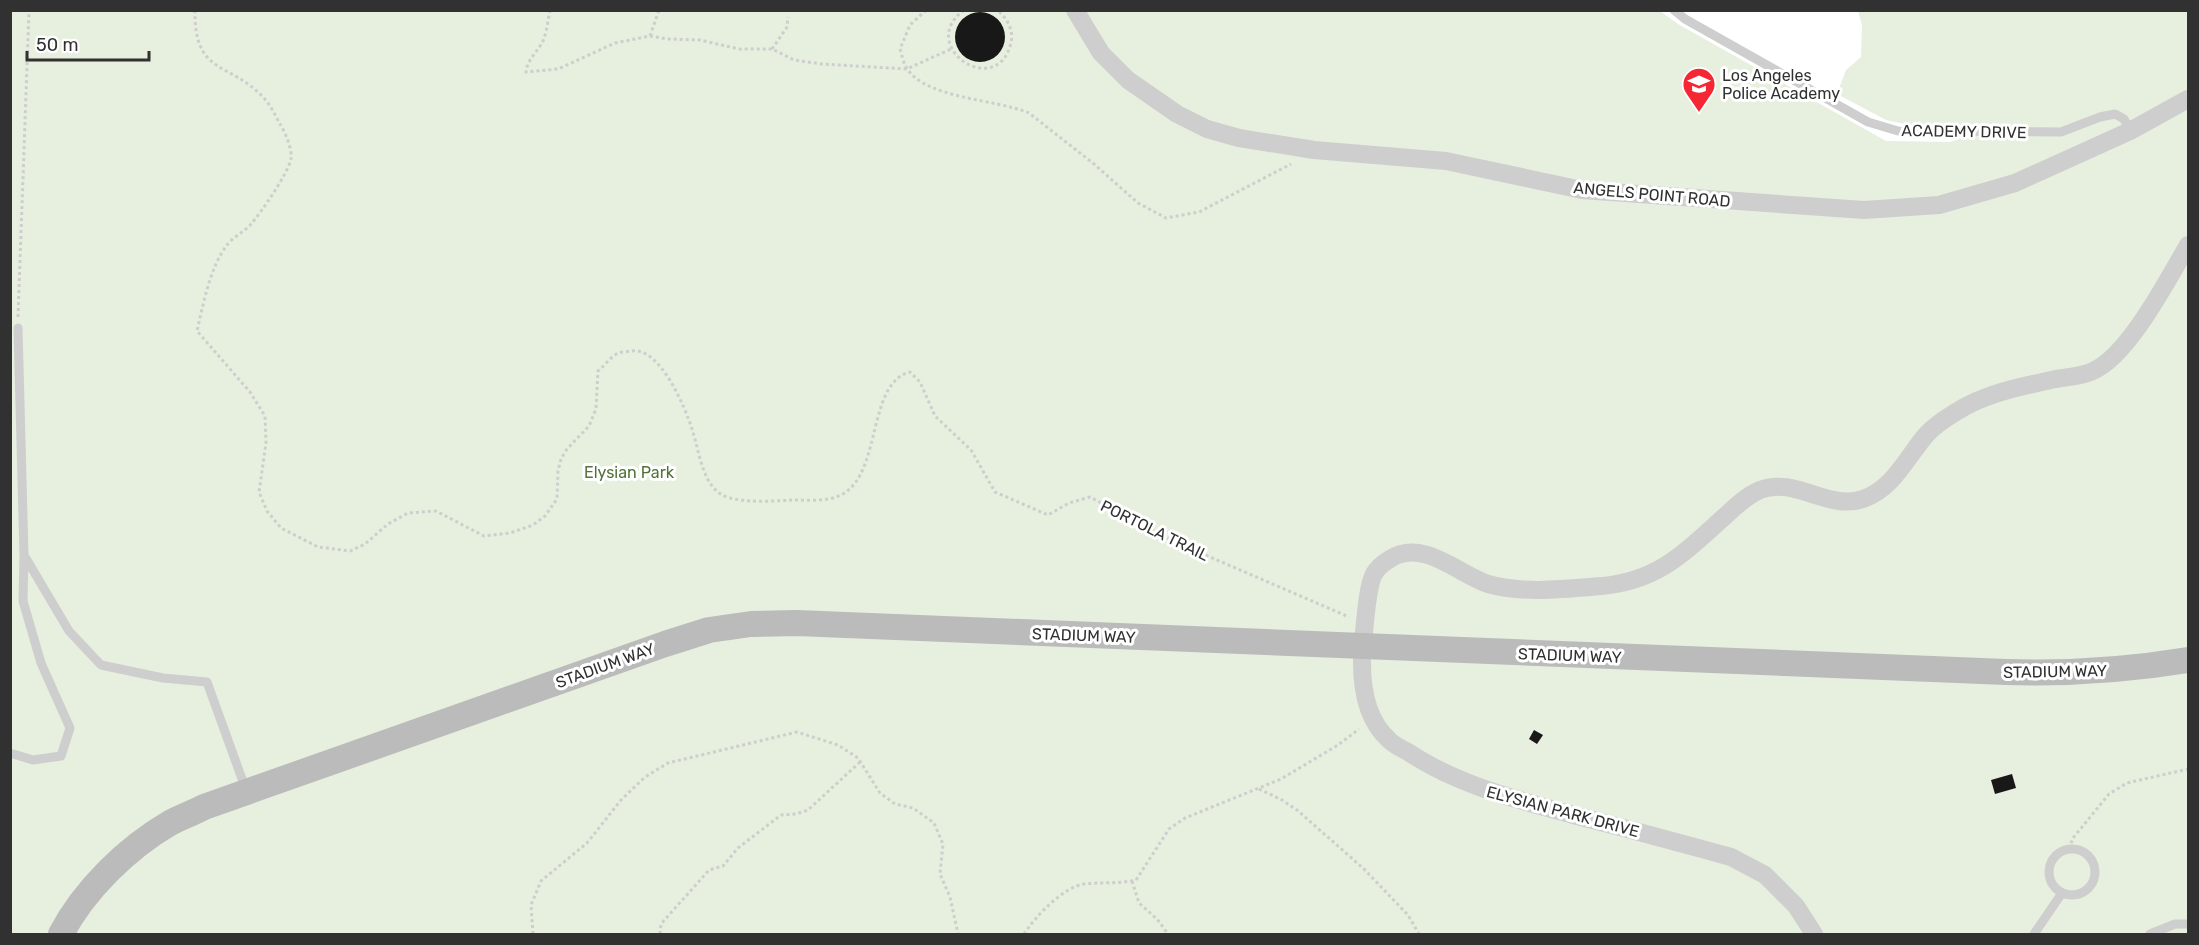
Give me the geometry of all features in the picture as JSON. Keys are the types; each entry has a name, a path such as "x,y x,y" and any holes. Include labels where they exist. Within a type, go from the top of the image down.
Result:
{"main road":[{"name":"STADIUM WAY","path":"61,934 88,895 111,869 139,844 170,823 204,807 665,644 709,630 740,626 797,623 1364,635 2036,673 2106,671 2188,660"}],"street":[{"name":"ANGELS POINT ROAD","path":"1076,10 1101,53 1128,80 1177,114 1207,129 1239,138 1314,150 1446,161 1582,190 1864,210 1939,205 2015,183 2130,131 2188,99"},
{"path":"1364,635 1370,584 1374,572 1394,556 1419,552 1488,584 1516,588 1606,586 1647,577 1668,566 1746,498 1762,489 1777,486 1795,488 1827,499 1862,500 1880,490 1894,477 1929,432 1959,409 2010,388 2092,372 2110,360 2123,346 2146,313 2188,245"},
{"name":"ELYSIAN PARK DRIVE","path":"1364,635 1365,701 1373,719 1388,739 1427,765 1471,786 1731,857 1765,875 1796,906 1814,934"}],"lane":[{"name":"ACADEMY DRIVE","path":"1674,10 1685,19 1868,122 1898,132 2061,132 2100,117 2115,114 2124,119 2130,131"},
{"path":"10,753 33,760 61,756 70,728 40,663 23,601 24,555 18,328"},
{"path":"24,555 69,631 100,665 163,678 207,682 247,792"},
{"path":"2069,849 2078,849 2090,856 2096,871 2095,879 2091,886 2079,895 2071,896 2062,893 2051,882 2050,867 2058,854 2069,849"},
{"path":"2034,934 2062,893"},
{"path":"2150,934 2175,924 2188,924"}],"path":[{"path":"18,328 29,10"},
{"name":"PORTOLA TRAIL","path":"195,10 195,28 201,50 218,68 246,83 264,98 285,133 291,158 279,185 252,224 227,245 213,273 197,331 250,392 265,416 266,443 260,492 267,511 281,528 318,547 350,551 365,544 388,524 408,513 436,511 484,536 510,533 533,525 545,516 557,499 561,459 567,449 589,426 593,417 596,408 598,371 616,353 639,350 656,360 677,393 692,429 702,466 715,490 728,498 769,502 831,499 843,494 857,481 867,461 875,423 893,381 901,374 910,372 920,382 935,416 971,450 995,492 1048,515 1069,503 1090,498 1364,635"},
{"path":"550,10 545,37 537,54 527,65 526,72 558,69 615,44 650,36 700,40 739,49 772,49 794,60 907,69 951,49"},
{"path":"650,36 658,10"},
{"path":"926,10 910,25 900,49 907,69 929,87 960,96 1017,107 1029,113 1094,164 1138,203 1166,218 1199,212 1282,170 1314,150"},
{"path":"964,10 954,19 949,39 951,49 957,58 975,68 986,68 996,64 1004,58 1009,49 1012,39 1011,29 1006,19 997,10"},
{"path":"772,49 787,27 788,17"},
{"path":"1023,934 1048,906 1082,884 1124,884 1136,880 1169,829 1185,818 1258,789 1305,766 1373,719"},
{"path":"533,934 531,904 541,881 587,843 621,800 645,777 668,763 797,732 838,745 860,761 880,793 895,804 914,808 934,823 942,844 940,874 950,897 958,934"},
{"path":"660,934 661,924 709,870 723,866 738,848 781,814 796,814 808,810 860,761"},
{"path":"2069,849 2073,838 2109,794 2127,783 2188,770"},
{"path":"1258,789 1297,810 1364,869 1408,915 1419,934"},
{"path":"1132,881 1139,903 1168,934"}],"green space":[{"name":"Elysian Park","path":"10,11 1660,11 1678,24 1886,141 1950,142 2002,125 1914,126 1886,120 1837,94 1846,70 1861,57 1862,25 1858,11 2188,11 2188,934 11,934"}],"building":[{"path":"980,12 998,19 1005,37 998,55 980,62 962,55 955,37 962,19"},
{"path":"1534,730 1543,735 1537,744 1529,739"},
{"path":"2012,774 2016,788 1995,794 1991,780"}],"place":[{"name":"Los Angeles Police Academy","path":"1699,113"}]}
